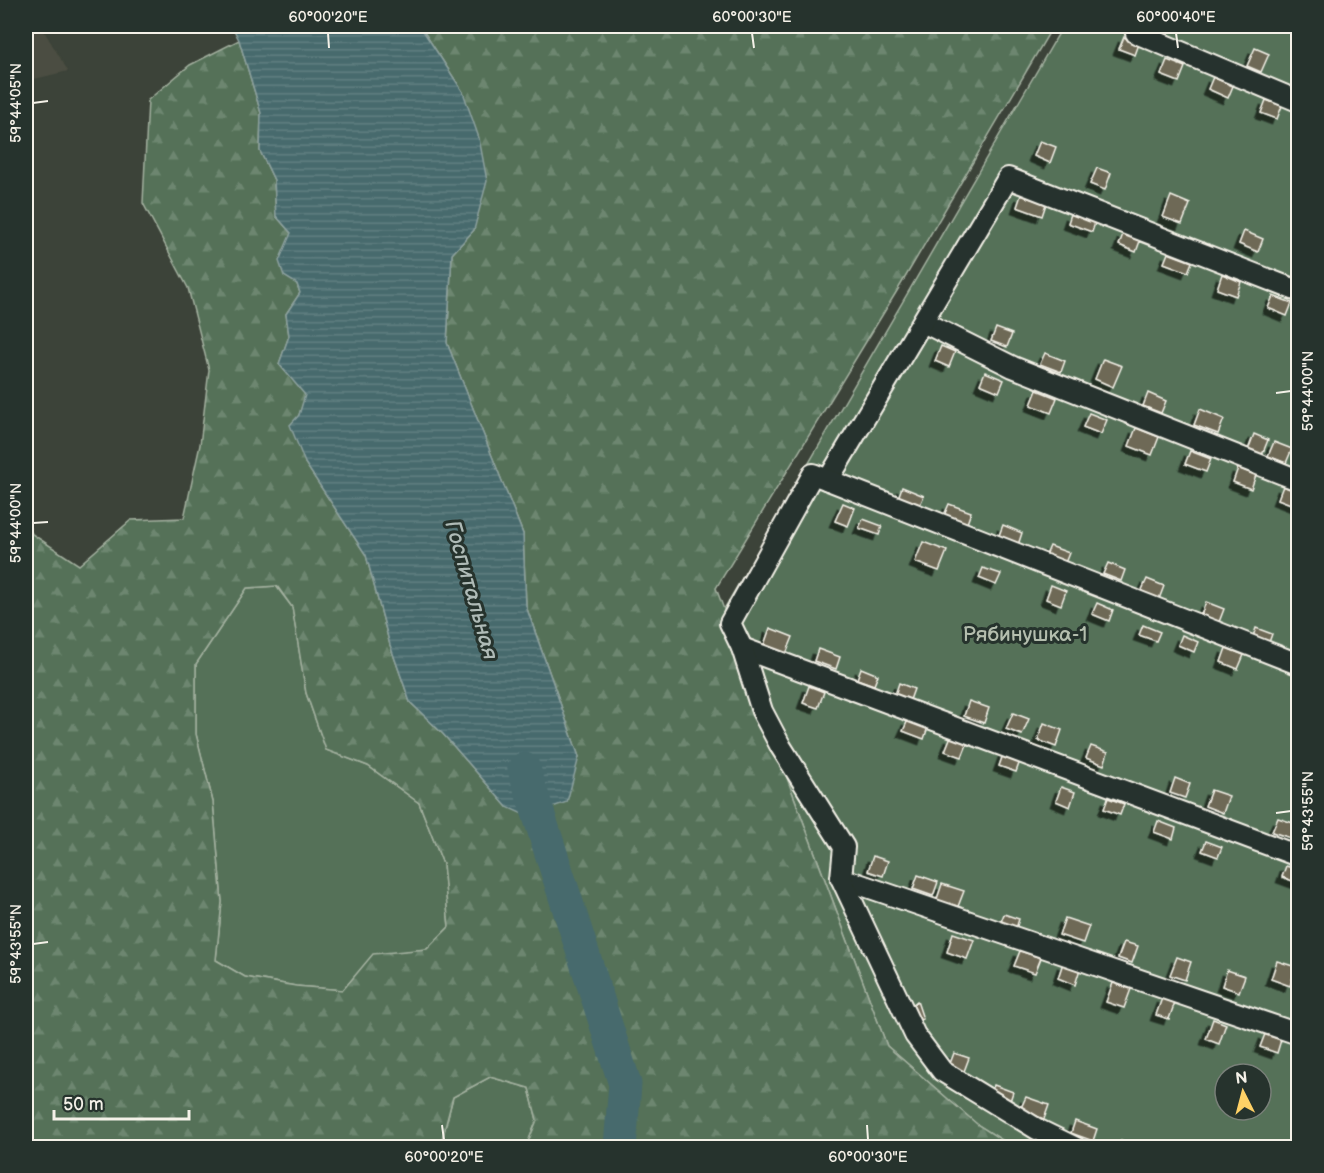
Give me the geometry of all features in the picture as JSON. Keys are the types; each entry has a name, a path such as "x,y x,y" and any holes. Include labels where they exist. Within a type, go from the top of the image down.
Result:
{"street":[{"path":"1136,33 1299,101"},
{"path":"828,480 1008,178 1299,291"},
{"path":"922,322 1013,367 1299,480"},
{"path":"1076,1148 1037,1129 942,1071 915,1035 841,878 844,847 781,747 762,711 742,648 730,622 813,474 1299,664"},
{"path":"742,648 1299,856"},
{"path":"841,878 1299,1034"}],"shaded area":[{"path":"26,26 41,26 68,71 26,81"}],"green space":[{"path":"420,26 1053,26 903,281 716,588 887,1046 978,1125 1013,1147 526,1147 537,1120 529,1088 490,1077 453,1097 440,1147 26,1147 26,518 32,534 79,565 131,520 184,518 200,445 209,370 188,288 143,203 148,100 190,65 239,40 261,113 260,151 274,180 276,216 291,233 300,293 286,314 289,336 279,364 306,395 299,415 305,463 366,555 390,645 410,702 443,734 507,807 579,757 526,606 523,534 447,343 452,254 474,230 463,92","holes":["277,586 292,607 306,693 326,750 368,766 419,803 443,864 449,927 427,949 373,954 343,990 296,986 245,977 216,960 222,902 213,802 196,734 196,664 247,588"]},
{"name":"Рябинушка-1","path":"1063,26 1298,26 1298,1147 1013,1147 978,1125 887,1046 724,609"},
{"path":"276,586 292,607 306,693 326,750 368,766 419,803 443,864 449,927 427,949 373,955 343,990 296,986 245,977 216,960 222,902 213,802 196,734 196,664 247,588"},
{"path":"490,1077 529,1088 537,1120 526,1147 440,1148 453,1097"}],"water":[{"path":"232,26 420,26 463,92 479,138 487,181 474,230 452,254 447,343 523,534 526,606 579,757 567,802 527,816 507,807 443,734 410,702 390,645 366,555 305,463 290,425 299,415 305,395 279,364 289,336 286,314 300,293 297,284 284,276 279,261 291,233 276,216 274,180 260,151 261,113 239,40"}],"building":[{"path":"1124,37 1139,44 1135,55 1119,49"},
{"path":"1255,48 1269,54 1261,72 1247,66"},
{"path":"1167,60 1185,67 1179,82 1161,75"},
{"path":"1213,77 1233,86 1228,98 1208,89"},
{"path":"1266,100 1282,106 1277,119 1261,113"},
{"path":"1040,141 1056,147 1050,163 1034,156"},
{"path":"1097,168 1111,173 1105,190 1090,184"},
{"path":"1021,195 1046,204 1042,216 1017,207"},
{"path":"1171,196 1190,204 1182,224 1163,217"},
{"path":"1071,214 1095,223 1092,232 1068,223"},
{"path":"1244,231 1263,239 1258,252 1239,244"},
{"path":"1123,234 1140,241 1136,252 1119,245"},
{"path":"1168,253 1192,262 1188,272 1164,263"},
{"path":"1222,274 1241,282 1236,296 1217,289"},
{"path":"1273,296 1292,303 1287,316 1268,308"},
{"path":"996,328 1012,334 1007,347 991,341"},
{"path":"941,346 955,352 949,367 935,361"},
{"path":"1045,353 1065,361 1061,372 1040,364"},
{"path":"1103,359 1122,366 1113,387 1095,379"},
{"path":"985,372 1004,380 999,392 980,384"},
{"path":"1037,390 1057,398 1051,413 1031,405"},
{"path":"1148,393 1166,401 1161,413 1143,406"},
{"path":"1200,409 1224,419 1218,434 1194,425"},
{"path":"1089,413 1107,420 1101,434 1083,427"},
{"path":"1136,428 1159,437 1152,455 1129,446"},
{"path":"1254,434 1268,440 1262,455 1248,450"},
{"path":"1274,442 1292,449 1286,463 1268,456"},
{"path":"1190,451 1211,459 1206,472 1185,464"},
{"path":"1238,468 1256,475 1251,489 1233,482"},
{"path":"1283,486 1298,492 1296,506 1278,499"},
{"path":"902,487 924,496 918,509 897,501"},
{"path":"843,503 855,508 848,526 835,521"},
{"path":"949,504 971,512 965,529 942,520"},
{"path":"863,519 882,526 879,535 859,528"},
{"path":"1003,525 1022,533 1018,545 998,538"},
{"path":"923,542 947,551 939,571 915,562"},
{"path":"1050,546 1069,553 1063,568 1044,560"},
{"path":"1108,563 1125,570 1121,581 1103,574"},
{"path":"983,568 1001,574 996,585 979,578"},
{"path":"1147,579 1164,586 1159,599 1141,592"},
{"path":"1051,585 1066,591 1061,605 1046,599"},
{"path":"1206,602 1224,609 1219,622 1201,615"},
{"path":"1097,603 1113,610 1109,621 1092,614"},
{"path":"1143,625 1160,632 1156,641 1139,635"},
{"path":"770,628 793,637 786,654 764,645"},
{"path":"1256,628 1272,634 1268,645 1252,639"},
{"path":"1182,635 1198,642 1194,652 1178,645"},
{"path":"1226,648 1244,655 1238,669 1221,662"},
{"path":"818,649 840,657 836,669 814,661"},
{"path":"861,668 878,675 874,685 857,679"},
{"path":"899,683 914,689 910,700 895,695"},
{"path":"809,686 824,692 818,708 803,703"},
{"path":"969,701 989,708 984,723 964,716"},
{"path":"1013,713 1029,719 1022,735 1006,729"},
{"path":"908,720 928,727 924,739 903,731"},
{"path":"1044,723 1062,730 1056,747 1038,740"},
{"path":"951,736 968,742 962,757 945,751"},
{"path":"1091,746 1108,752 1104,765 1086,758"},
{"path":"1004,752 1021,758 1016,772 999,766"},
{"path":"1175,778 1190,784 1185,798 1170,793"},
{"path":"1061,787 1075,792 1070,807 1056,801"},
{"path":"1211,790 1229,796 1223,813 1205,806"},
{"path":"1108,798 1124,804 1120,815 1104,809"},
{"path":"1278,818 1296,824 1291,838 1272,832"},
{"path":"1158,821 1176,828 1173,839 1154,832"},
{"path":"1206,841 1222,847 1218,857 1202,851"},
{"path":"873,856 888,861 883,876 868,871"},
{"path":"1286,866 1298,870 1298,883 1282,877"},
{"path":"918,875 938,882 933,896 913,889"},
{"path":"942,884 964,891 957,909 936,902"},
{"path":"1004,914 1019,919 1015,932 999,927"},
{"path":"1065,918 1089,926 1083,943 1059,935"},
{"path":"953,933 974,940 967,959 947,952"},
{"path":"1124,942 1138,946 1132,963 1118,958"},
{"path":"1020,951 1041,958 1035,973 1014,966"},
{"path":"1177,957 1191,962 1185,980 1170,975"},
{"path":"1277,961 1296,967 1290,986 1271,979"},
{"path":"1063,963 1080,969 1075,985 1058,978"},
{"path":"1227,970 1245,976 1239,992 1222,986"},
{"path":"1113,983 1131,989 1124,1008 1106,1002"},
{"path":"1162,998 1175,1002 1169,1019 1156,1015"},
{"path":"917,1001 923,1019 916,1021 911,1006"},
{"path":"1213,1019 1226,1024 1219,1044 1206,1039"},
{"path":"1265,1034 1281,1040 1277,1053 1260,1047"},
{"path":"954,1053 969,1058 963,1074 948,1069"},
{"path":"994,1085 1013,1092 1010,1101 991,1094"},
{"path":"1026,1097 1049,1105 1044,1119 1020,1110"},
{"path":"1075,1121 1097,1129 1093,1141 1071,1133"},
{"path":"1121,1140 1140,1148 1119,1148"}],"waterway":[{"name":"Госпитальная","path":"524,769 625,1084 620,1148"}]}
